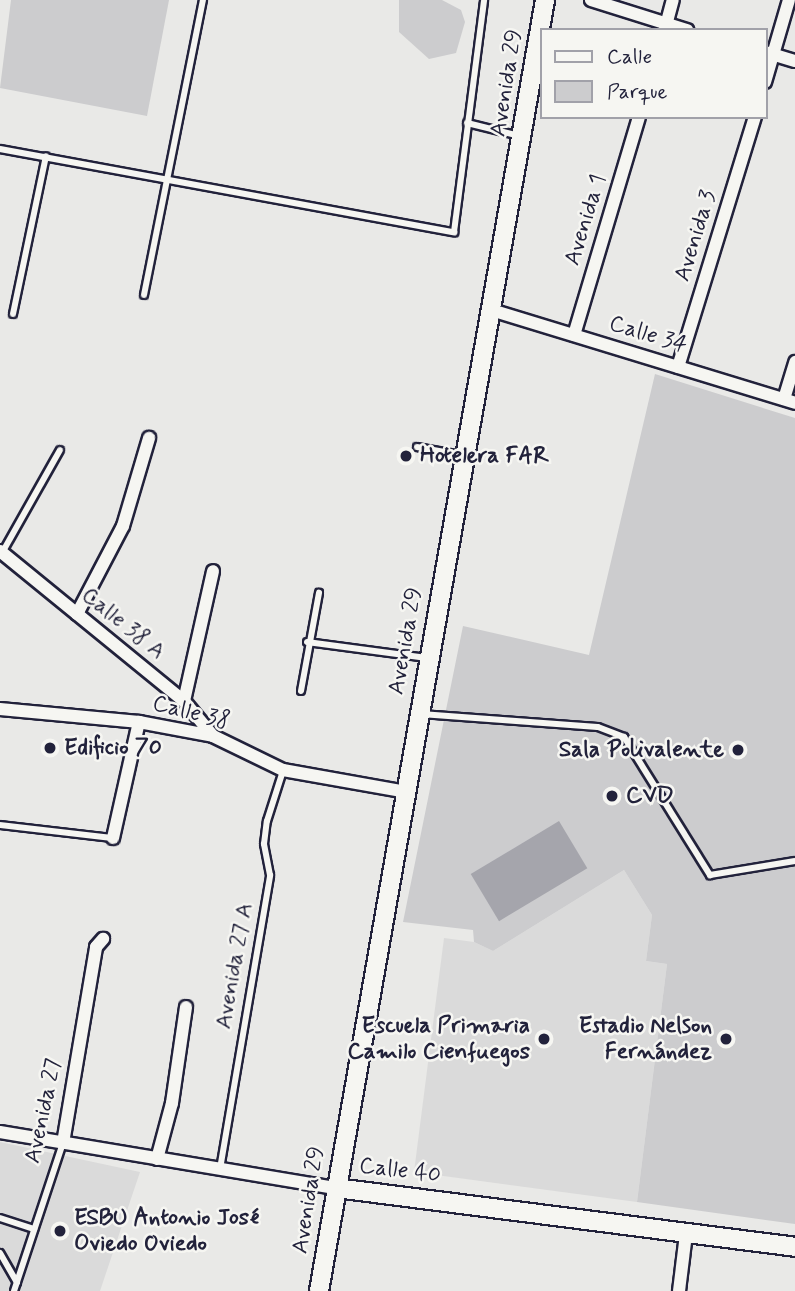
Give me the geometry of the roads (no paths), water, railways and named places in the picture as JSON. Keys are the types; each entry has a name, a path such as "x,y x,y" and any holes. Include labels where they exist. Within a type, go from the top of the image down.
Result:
{"main road":[{"name":"Avenida 29","path":"541,28 545,0"},
{"name":"Avenida 29","path":"320,1291 427,658 468,456 488,309 523,137 540,31"},
{"name":"Calle 40","path":"336,1188 795,1247"}],"street":[{"path":"591,0 666,27 673,0"},
{"path":"789,0 769,53 795,61"},
{"name":"Avenida 1","path":"574,335 638,119"},
{"name":"Avenida 3","path":"678,367 754,119"},
{"name":"Calle 34","path":"488,309 789,401"},
{"path":"789,401 795,362"},
{"path":"77,614 123,526 149,438"},
{"name":"Calle 38 A","path":"1,552 184,701 213,736"},
{"path":"184,701 213,571"},
{"name":"Calle 38","path":"0,709 139,722 213,736 283,770 406,792"},
{"path":"113,838 139,722"},
{"name":"Avenida 27","path":"63,1143 96,947 103,939"},
{"path":"157,1159 172,1103 187,1007"},
{"name":"Calle 40","path":"0,1132 220,1171 336,1188"},
{"path":"680,1291 686,1234"}],"lane":[{"path":"144,295 203,0"},
{"path":"0,149 454,232 482,0"},
{"path":"467,123 523,137"},
{"path":"13,314 46,156"},
{"path":"417,447 468,456"},
{"path":"1,552 60,450"},
{"path":"301,691 307,642 319,593"},
{"path":"307,642 427,658"},
{"path":"419,714 598,727 624,737 710,875 795,862"},
{"name":"Avenida 27 A","path":"220,1171 270,875 264,844 267,821 283,770"},
{"path":"0,825 113,838"},
{"name":"Avenida 27","path":"14,1291 63,1143"},
{"path":"0,1218 34,1229"},
{"path":"0,1253 17,1282"}],"place":[{"name":"Hotelera FAR","path":"406,456"},
{"name":"Edificio 70","path":"50,748"},
{"name":"Sala Polivalente","path":"738,750"},
{"name":"CVD","path":"612,796"},
{"name":"Escuela Primaria Camilo Cienfuegos","path":"544,1039"},
{"name":"Estadio Nelson Fernández","path":"726,1039"},
{"name":"ESBU Antonio José Oviedo Oviedo","path":"60,1231"}]}
